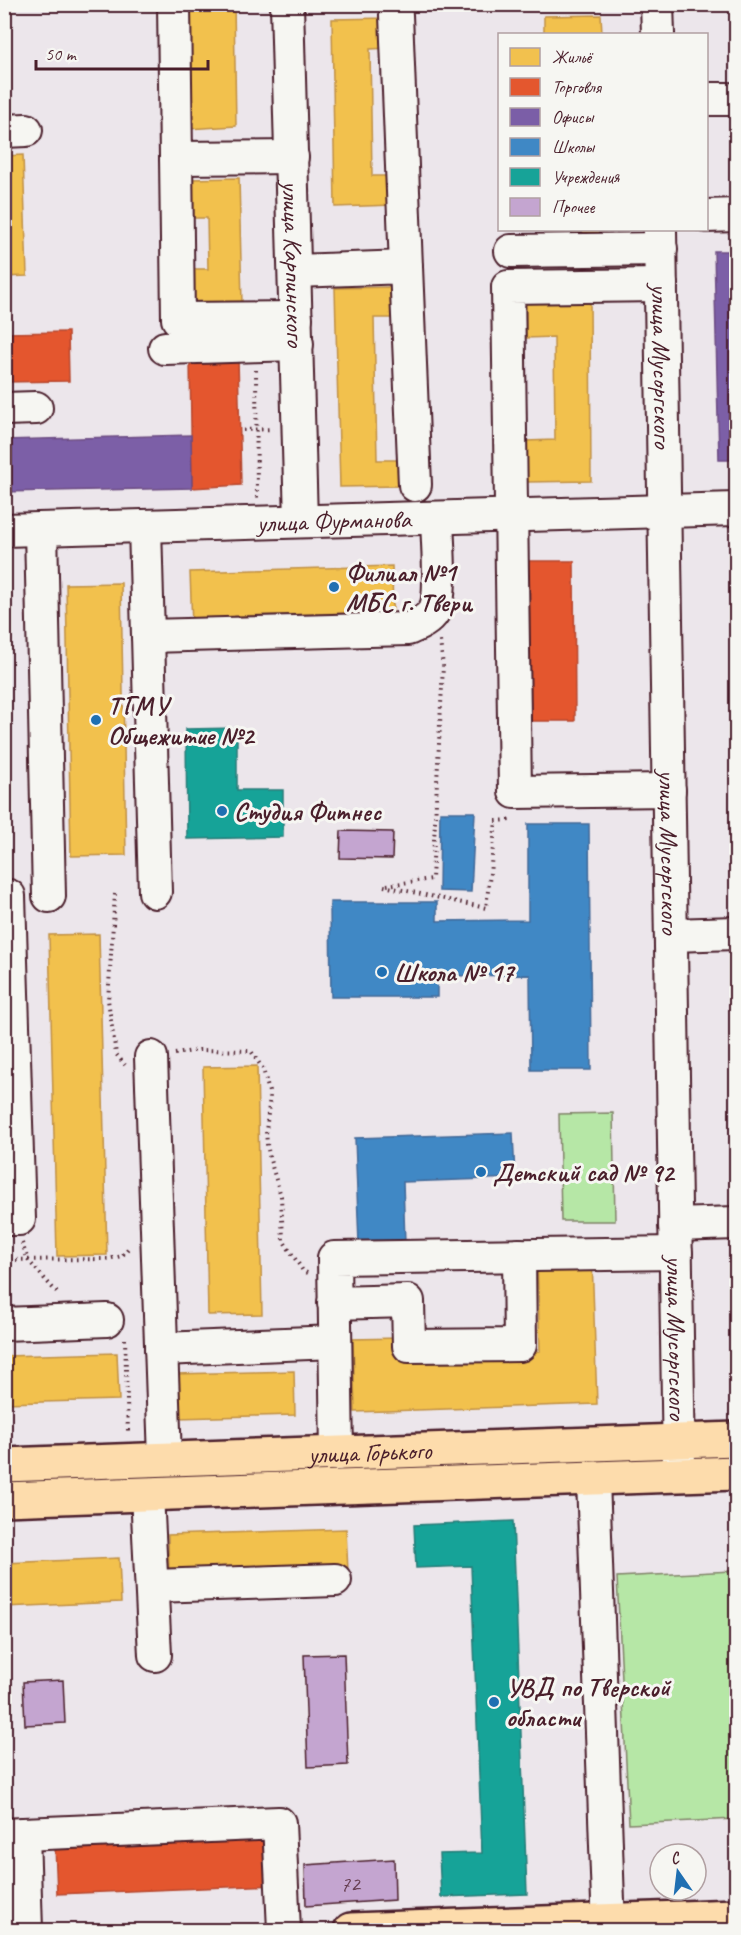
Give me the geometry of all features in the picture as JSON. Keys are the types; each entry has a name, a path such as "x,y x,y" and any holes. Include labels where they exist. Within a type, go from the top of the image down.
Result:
{"main road":[{"name":"улица Горького","path":"4,1465 736,1439"},
{"name":"улица Горького","path":"4,1499 736,1473"},
{"path":"351,1930 619,1924 736,1916"},
{"path":"619,1924 670,1930"}],"street":[{"path":"174,4 178,320 296,331"},
{"name":"улица Карпинского","path":"287,4 302,521"},
{"path":"657,4 658,33"},
{"path":"396,15 415,485"},
{"path":"176,159 292,157"},
{"path":"708,216 736,215"},
{"path":"510,251 661,239"},
{"name":"улица Мусоргского","path":"661,239 679,1476"},
{"path":"295,271 406,267"},
{"path":"661,285 508,287 515,792 669,790"},
{"path":"165,348 255,346 296,331"},
{"path":"4,409 36,408"},
{"name":"улица Фурманова","path":"4,530 736,509"},
{"path":"148,636 408,630 426,621 435,610 438,593 437,518"},
{"path":"145,526 154,892"},
{"path":"41,529 48,896"},
{"path":"9,896 12,1219"},
{"path":"671,935 736,933"},
{"path":"151,1057 165,1459"},
{"path":"337,1454 334,1258 519,1255 675,1239 736,1223"},
{"path":"334,1291 408,1301 409,1346 520,1345 519,1255"},
{"path":"4,1324 95,1321"},
{"path":"161,1348 335,1342"},
{"path":"593,1479 606,1870 619,1924"},
{"path":"147,1494 155,1655"},
{"path":"153,1586 335,1580"},
{"path":"26,1930 14,1835 279,1822 284,1930"}],"path":[{"path":"255,346 258,523"},
{"path":"443,666 432,879 384,886 486,908 496,821 519,819"},
{"path":"115,894 108,1000 116,1054 152,1098"},
{"path":"151,1057 199,1050 251,1051 263,1070 270,1095 266,1137 281,1196 283,1240 303,1270 334,1291"},
{"path":"4,1260 97,1259 122,1256 156,1212"},
{"path":"12,1219 28,1260 95,1321 119,1322 125,1331 128,1431"}],"green space":[{"path":"613,1113 615,1221 561,1221 559,1114"},
{"path":"732,1571 736,1654 736,1819 629,1824 617,1577"}],"building: Жильё":[{"path":"4,4 9,4 11,95 4,95"},
{"path":"185,4 234,4 236,126 187,129"},
{"path":"601,15 602,33 544,33 544,16"},
{"path":"389,18 389,48 370,49 372,176 393,176 394,205 335,207 332,19"},
{"path":"23,155 27,276 4,277 4,156"},
{"path":"239,178 242,304 193,306 192,269 208,269 207,218 191,218 190,179"},
{"path":"545,231 605,231 605,232"},
{"path":"395,287 396,318 374,318 377,460 400,460 400,486 340,487 335,288"},
{"path":"590,298 591,481 526,482 526,441 555,440 554,337 526,338 526,299"},
{"path":"392,566 393,619 349,620 348,613 235,616 235,624 192,626 190,572"},
{"name":"ТГМУ Общежитие №2","path":"121,583 126,855 71,856 66,584"},
{"path":"99,934 107,1255 57,1256 49,935"},
{"path":"257,1066 262,1314 208,1315 203,1067"},
{"path":"592,1258 597,1404 355,1412 353,1339 399,1338 399,1355 540,1351 537,1259"},
{"path":"117,1353 119,1400 4,1403 4,1356"},
{"path":"294,1371 295,1415 177,1418 176,1374"},
{"path":"346,1529 348,1572 169,1578 168,1535"},
{"path":"119,1558 121,1602 4,1607 4,1563"}],"building: Торговля":[{"path":"68,332 69,381 4,382 4,333"},
{"path":"238,359 241,485 192,488 190,360"},
{"path":"527,561 574,561 575,721 528,721"},
{"path":"275,1840 276,1885 57,1894 55,1846"}],"building: Офисы":[{"path":"714,251 736,251 736,460 719,460"},
{"path":"191,435 192,488 4,492 4,440"}],"building: Школы":[{"path":"440,812 475,812 471,892 439,891"},
{"path":"528,824 589,824 591,1070 531,1070 530,975 437,976 437,997 331,997 330,902 437,902 437,921 528,920"},
{"path":"513,1133 515,1178 403,1182 405,1243 359,1244 355,1138"}],"building: Учреждения":[{"path":"237,728 237,790 283,790 283,837 187,839 186,729"},
{"path":"513,1521 527,1894 441,1897 439,1854 482,1853 471,1566 416,1568 414,1525"}],"building: Прочее":[{"path":"341,831 393,832 392,859 340,858"},
{"path":"344,1654 348,1765 308,1767 304,1655"},
{"path":"63,1680 65,1723 25,1725 23,1682"},
{"path":"394,1859 395,1900 306,1906 305,1865"}],"place":[{"name":"Филиал №1 МБС г. Твери","path":"334,587"},
{"name":"ТГМУ Общежитие №2","path":"96,720"},
{"name":"Студия Фитнес","path":"222,811"},
{"name":"Школа № 17","path":"382,972"},
{"name":"Детский сад № 92","path":"481,1172"},
{"name":"УВД по Тверской области","path":"494,1702"}]}
